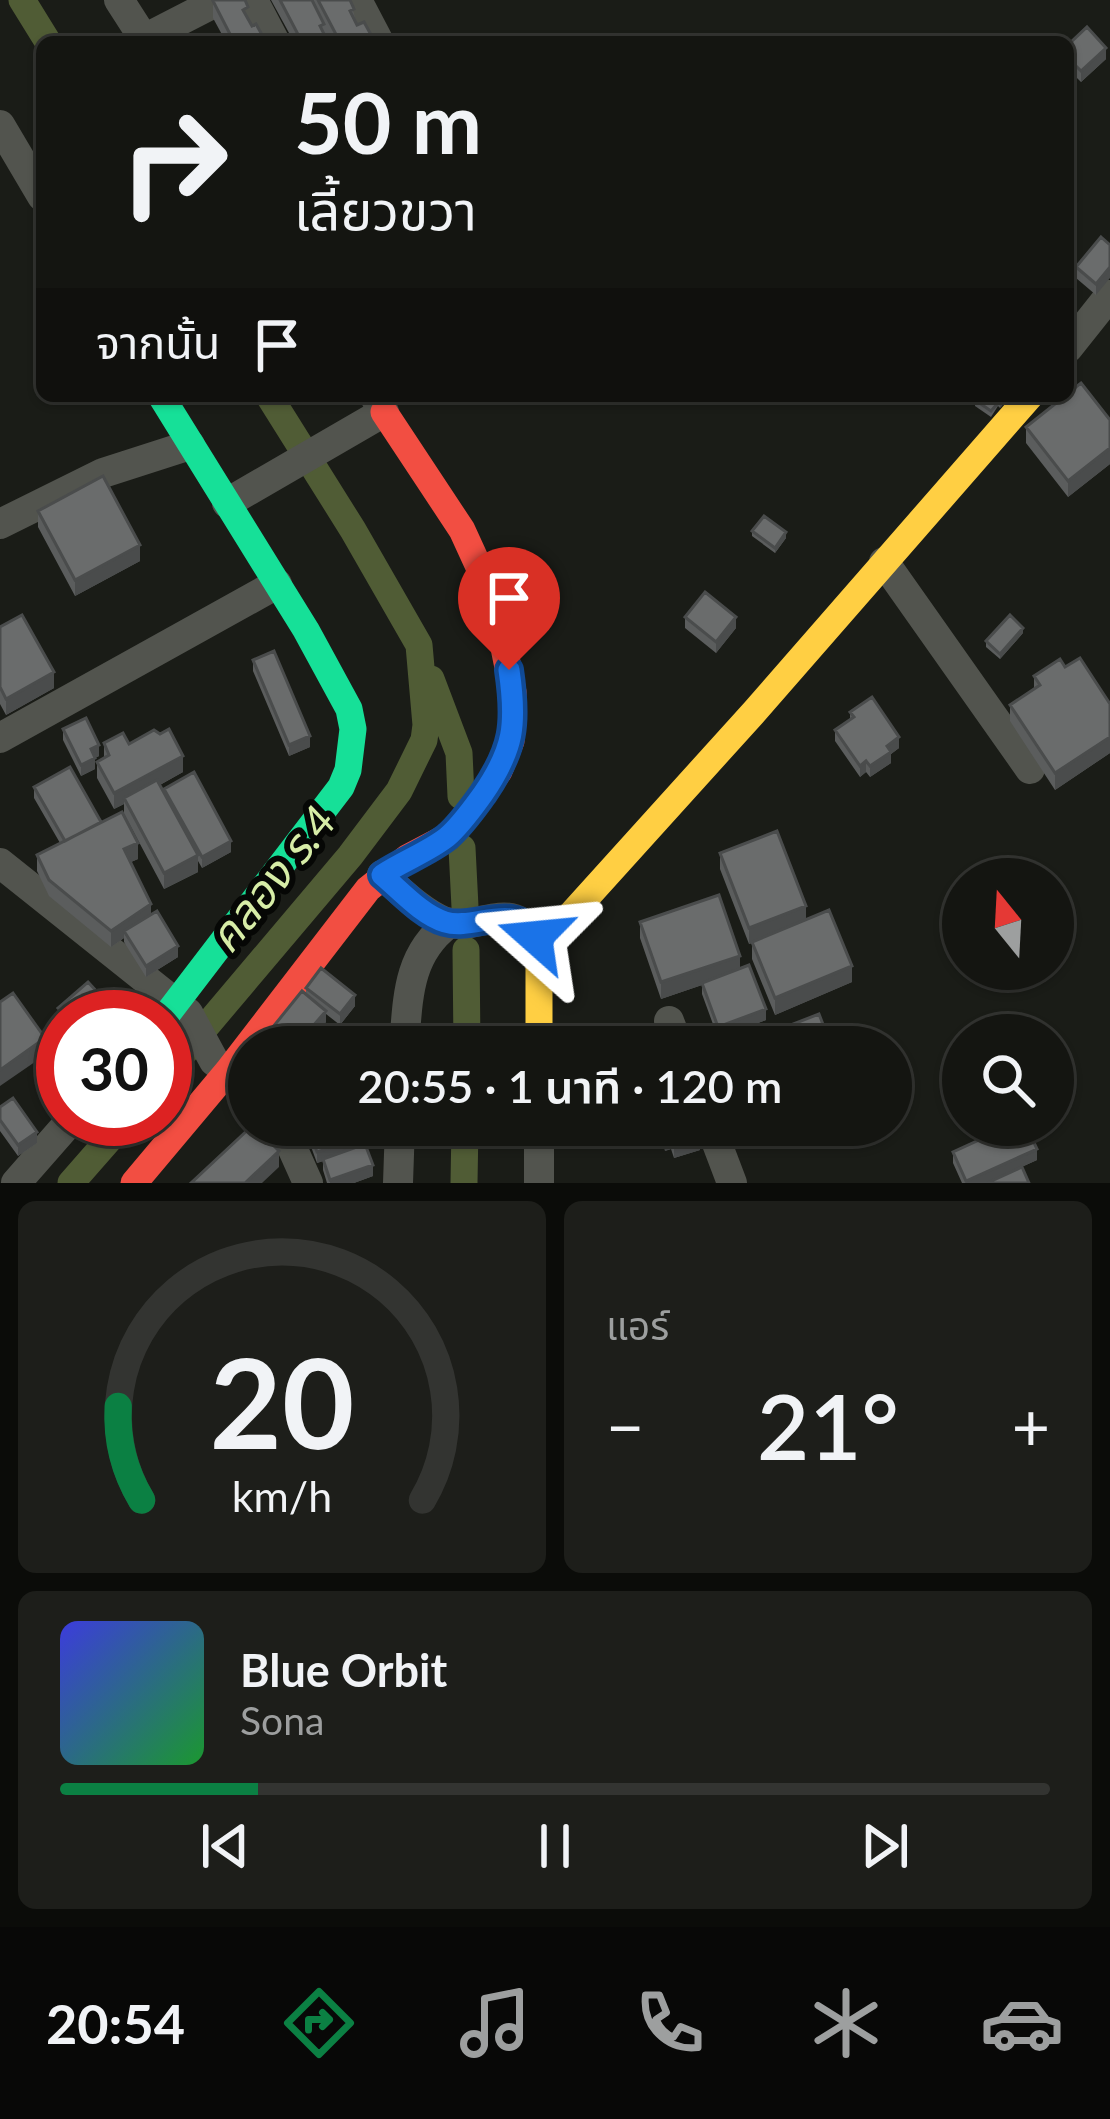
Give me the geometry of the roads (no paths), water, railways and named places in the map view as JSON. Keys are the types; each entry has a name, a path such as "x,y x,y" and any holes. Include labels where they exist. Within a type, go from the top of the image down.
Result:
{"street":[{"path":"119,0 142,36"},
{"path":"154,36 220,0"},
{"path":"253,0 272,36"},
{"path":"357,0 376,36"},
{"path":"0,125 36,186"},
{"path":"1074,340 1110,295"},
{"path":"165,402 277,584 349,710 353,729 348,770 326,809 192,990"},
{"path":"539,950 1025,402"},
{"path":"227,502 338,439 379,404 478,560 498,618 513,716 504,761 469,814 447,836 382,875 265,1026"},
{"path":"0,524 103,473 190,445"},
{"path":"884,562 1030,769"},
{"path":"0,738 277,584"},
{"path":"0,863 150,990"},
{"path":"382,875 448,924 513,919 531,929 539,950 539,1026"},
{"path":"406,1026 419,957 429,940 448,924"},
{"path":"192,1030 228,1072"},
{"path":"134,1183 228,1076"},
{"path":"16,1183 48,1146"},
{"path":"291,1146 308,1183"},
{"path":"398,1183 399,1146"},
{"path":"539,1146 539,1183"},
{"path":"718,1146 732,1183"}],"waterway":[{"path":"22,0 44,36"},
{"name":"คลอง ร.4","path":"192,1043 399,791 424,740 426,725 419,645 273,402"},
{"path":"431,679 459,753 461,796"},
{"path":"462,848 465,907"},
{"path":"466,950 467,1026"},
{"name":"คลอง ร.4","path":"71,1183 103,1146"},
{"path":"464,1183 465,1146"}]}
